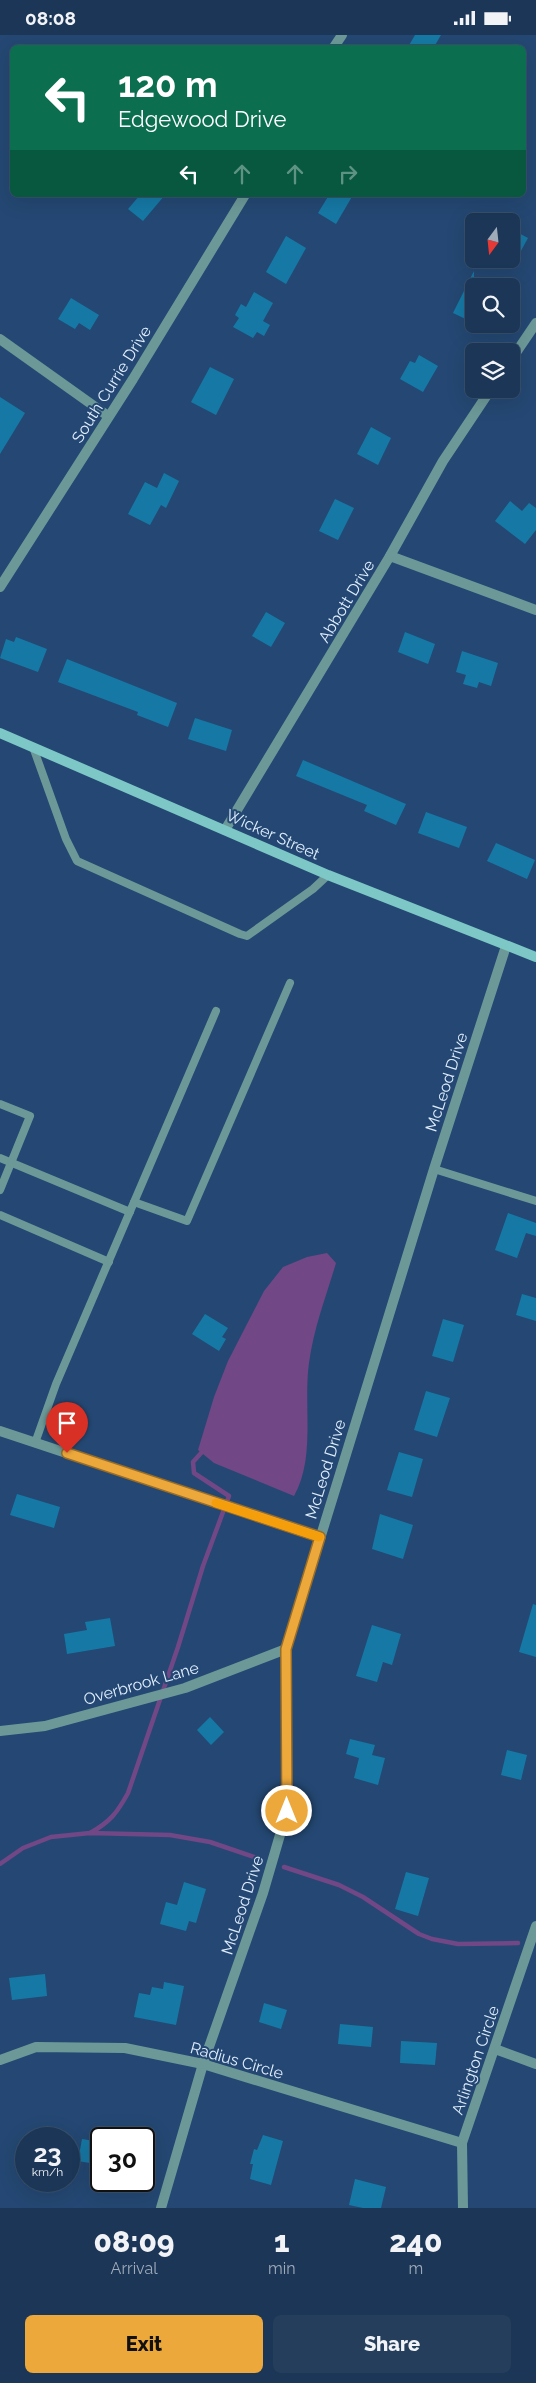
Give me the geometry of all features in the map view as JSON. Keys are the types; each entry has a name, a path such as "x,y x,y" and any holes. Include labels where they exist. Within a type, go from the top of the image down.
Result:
{"main road":[{"name":"Wicker Street","path":"0,733 328,875 536,957"}],"street":[{"name":"South Currie Drive","path":"0,587 108,416 134,379 244,197"},
{"path":"520,346 536,323"},
{"path":"0,339 108,416"},
{"name":"Abbott Drive","path":"226,830 390,556 443,461 485,398"},
{"path":"390,556 536,610"},
{"name":"McLeod Drive","path":"161,2208 204,2064 263,1893 287,1811 286,1649 434,1169 506,946"},
{"path":"0,1431 320,1537"},
{"name":"Overbrook Lane","path":"0,1731 45,1726 185,1688 286,1649"},
{"name":"Arlington Circle","path":"463,2208 462,2143 536,1926"},
{"name":"Radius Circle","path":"0,2059 36,2047 125,2048 204,2064 462,2143"},
{"path":"495,2049 536,2064"}],"lane":[{"path":"32,747 66,839 77,861 240,934 247,936 313,889 328,875"},
{"path":"134,1202 187,1221 290,983"},
{"path":"35,1443 56,1384 216,1011"},
{"path":"0,1104 30,1116 0,1190"},
{"path":"0,1158 130,1212"},
{"path":"434,1169 536,1201"},
{"path":"0,1215 109,1261"}],"shaded area":[{"path":"327,1253 336,1263 311,1350 308,1379 307,1448 301,1481 294,1496 214,1463 198,1450 214,1397 228,1361 264,1291 283,1267 307,1257"}],"building":[{"path":"415,35 441,35 435,45 409,45"},
{"path":"138,197 163,197 143,221 128,209"},
{"path":"328,197 352,197 336,224 318,213"},
{"path":"520,234 528,238 520,253"},
{"path":"286,236 306,248 286,284 266,272"},
{"path":"465,289 465,319 453,313"},
{"path":"254,292 273,303 263,321 270,325 264,336 257,332 253,338 233,327 239,318 235,315 241,304 246,307"},
{"path":"71,298 99,315 90,330 79,323 75,329 58,319"},
{"path":"419,355 438,366 423,392 400,379 410,361 415,363"},
{"path":"210,367 234,379 216,415 191,402"},
{"path":"0,397 25,413 0,454"},
{"path":"371,427 391,438 378,465 357,454"},
{"path":"164,473 179,481 166,508 161,505 150,525 128,514 145,482 157,488"},
{"path":"335,499 354,508 338,540 319,531"},
{"path":"510,501 522,511 529,503 536,508 536,530 525,544 495,521"},
{"path":"266,612 285,623 271,647 252,636"},
{"path":"405,632 435,644 428,664 398,652"},
{"path":"16,637 47,649 38,672 0,658 6,639 14,642"},
{"path":"462,651 498,663 491,686 479,682 477,688 463,684 466,675 456,672"},
{"path":"67,659 177,703 168,727 137,715 138,712 58,682"},
{"path":"195,718 232,730 226,751 188,739"},
{"path":"303,760 406,804 396,825 364,811 367,805 296,776"},
{"path":"426,812 467,827 459,848 418,833"},
{"path":"496,843 535,860 527,879 487,861"},
{"path":"508,1213 536,1223 536,1236 526,1233 517,1258 495,1250"},
{"path":"522,1294 536,1298 536,1321 516,1315"},
{"path":"205,1314 228,1328 222,1337 226,1339 219,1351 192,1334"},
{"path":"443,1319 464,1325 453,1362 432,1356"},
{"path":"426,1391 450,1398 437,1437 414,1430"},
{"path":"399,1452 423,1459 412,1497 387,1490"},
{"path":"17,1494 60,1507 54,1528 10,1515"},
{"path":"380,1514 413,1525 403,1559 372,1549"},
{"path":"533,1604 536,1605 536,1657 519,1652"},
{"path":"110,1618 115,1646 67,1654 64,1634 87,1630 85,1622"},
{"path":"372,1625 401,1634 392,1665 383,1662 377,1682 356,1676"},
{"path":"210,1717 224,1732 211,1745 197,1730"},
{"path":"350,1739 375,1745 372,1755 385,1758 378,1785 354,1778 359,1758 346,1754"},
{"path":"507,1750 527,1755 521,1780 501,1775"},
{"path":"406,1872 429,1878 418,1916 395,1909"},
{"path":"184,1882 206,1889 196,1923 189,1921 186,1931 160,1924 166,1902 177,1905"},
{"path":"45,1974 47,1996 12,2000 9,1978"},
{"path":"164,1982 184,1986 176,2025 134,2017 139,1993 150,1995 152,1987 163,1989"},
{"path":"264,2003 287,2010 281,2029 259,2022"},
{"path":"340,2024 373,2027 371,2047 338,2044"},
{"path":"401,2041 437,2043 435,2065 400,2063"},
{"path":"263,2135 283,2141 271,2185 250,2179 253,2164 250,2164 254,2149 257,2150"},
{"path":"82,2139 90,2140 90,2163 80,2161"},
{"path":"355,2179 386,2187 381,2208 363,2208 349,2205"}],"waterway":[{"path":"90,1833 103,1825 112,1816 128,1793 178,1647 203,1566 229,1496 194,1473 193,1462 202,1452"},
{"path":"0,1864 23,1848 51,1837 90,1833 170,1835 210,1842 260,1859"},
{"path":"284,1867 339,1885 363,1897 419,1934 432,1939 458,1944 518,1943"}],"slow traffic":[{"path":"216,1503 319,1537"}],"route":[{"path":"67,1453 320,1537 286,1649 287,1811"}]}
